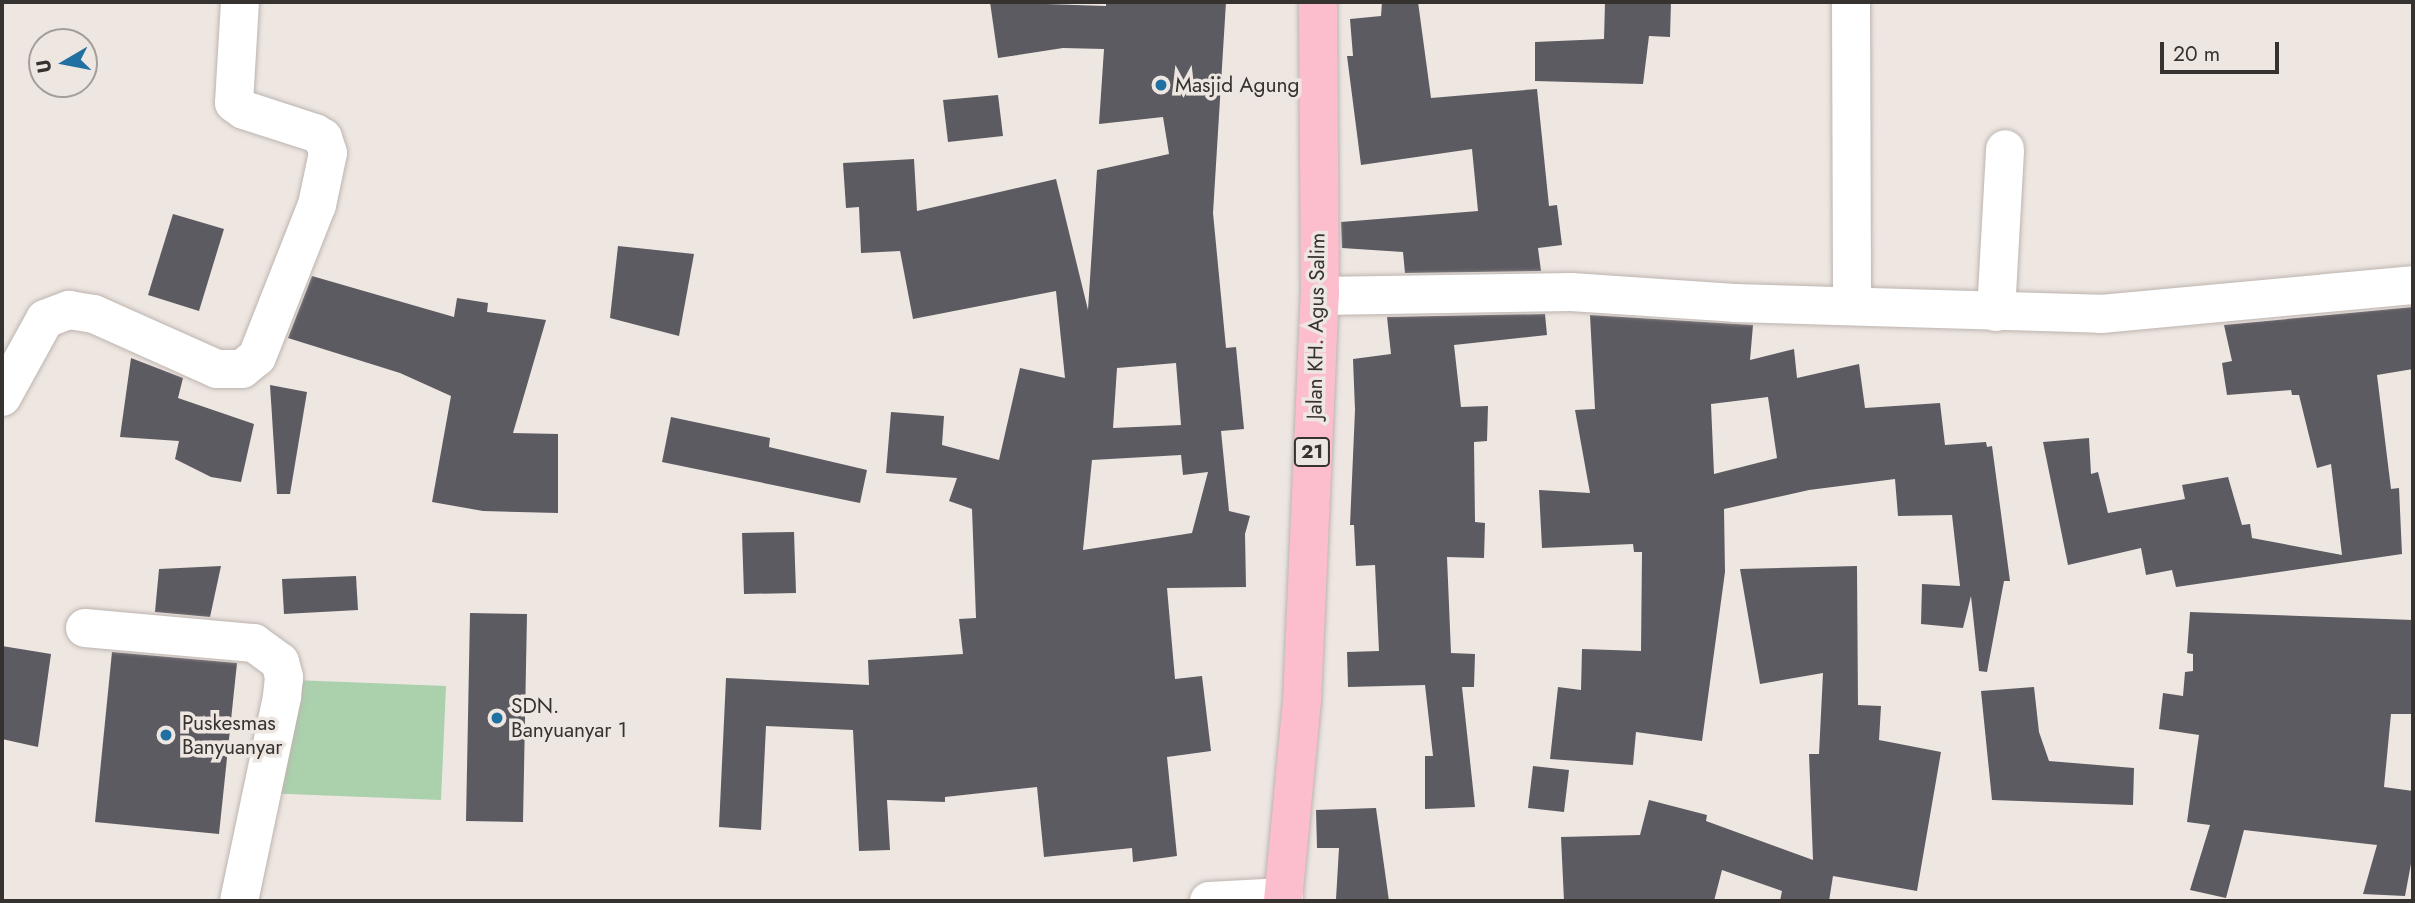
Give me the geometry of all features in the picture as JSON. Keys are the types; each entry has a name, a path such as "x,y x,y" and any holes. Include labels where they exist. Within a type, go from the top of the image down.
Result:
{"highway":[{"name":"Jalan KH. Agus Salim","path":"1283,899 1301,701 1320,296 1318,2"}],"street":[{"path":"2,397 45,319 69,310 94,314 217,369 242,369 257,357 317,205 328,153 323,138 315,133 244,110 234,103 240,2"},
{"path":"1851,2 1852,304"},
{"path":"1996,312 2005,149"},
{"path":"1320,296 1571,292 1996,312 2101,314 2413,285"},
{"path":"85,628 254,643 279,662 284,677 282,697 239,901"},
{"path":"1209,901 1283,899"}],"green space":[{"path":"268,679 446,686 441,800 263,793"}],"building":[{"path":"990,2 1106,6 1106,2 1226,2 1213,213 1226,348 1236,347 1244,429 1221,431 1229,511 1250,516 1245,534 1246,587 1167,588 1175,679 1202,676 1211,751 1167,757 1177,856 1133,862 1132,848 1044,857 1037,787 945,797 945,802 887,800 890,850 859,851 853,730 766,726 761,830 719,827 726,678 869,685 868,660 963,654 959,619 976,618 972,509 949,501 957,478 886,473 891,412 944,416 942,445 999,460 1020,368 1065,378 1056,291 913,319 900,251 861,253 859,207 846,208 843,163 914,159 917,211 1056,179 1088,310 1097,170 1169,154 1163,117 1099,124 1104,49 1063,48 998,58","holes":["1176,363 1181,425 1113,428 1117,368","1181,455 1183,475 1208,472 1192,533 1083,550 1092,460"]},
{"path":"1382,2 1418,2 1431,98 1537,89 1549,206 1557,205 1562,245 1538,248 1541,271 1405,273 1403,252 1342,248 1341,222 1478,211 1472,149 1361,165 1347,56 1353,56 1350,19 1381,16"},
{"path":"1605,2 1671,2 1670,37 1649,36 1643,84 1535,81 1535,42 1604,39"},
{"path":"998,95 1003,136 948,142 943,100"},
{"path":"173,214 224,229 199,311 148,295"},
{"path":"618,246 694,254 679,336 610,318"},
{"path":"312,276 454,317 457,298 488,303 487,312 546,320 513,433 558,434 558,513 483,511 432,502 451,396 400,373 288,338"},
{"path":"2413,307 2413,369 2377,375 2391,489 2399,488 2402,554 2176,587 2172,570 2146,575 2141,548 2068,565 2043,442 2089,438 2091,474 2098,472 2108,513 2185,499 2182,485 2228,477 2242,525 2250,524 2252,538 2342,555 2331,464 2317,468 2299,395 2292,395 2291,390 2227,395 2222,363 2232,361 2224,325"},
{"path":"1545,314 1547,335 1454,345 1461,407 1488,406 1487,441 1474,442 1475,522 1485,523 1484,558 1447,557 1451,653 1475,654 1474,687 1462,687 1475,807 1425,809 1425,756 1433,756 1425,685 1348,687 1347,652 1379,651 1375,565 1356,566 1354,525 1350,525 1355,410 1353,359 1391,354 1387,317"},
{"path":"1590,315 1753,325 1750,360 1794,349 1797,378 1859,364 1865,408 1940,403 1945,445 1986,442 1987,447 1992,446 2010,581 2004,581 1987,672 1979,671 1971,596 1963,628 1921,624 1922,584 1960,586 1952,515 1898,516 1895,479 1809,490 1724,509 1725,572 1702,741 1636,732 1633,765 1550,759 1558,687 1581,690 1582,649 1641,651 1642,552 1634,552 1633,544 1542,548 1539,490 1590,493 1575,410 1595,409","holes":["1768,397 1777,458 1714,474 1711,404"]},
{"path":"131,358 183,378 178,398 254,424 241,482 211,477 175,459 179,441 120,437"},
{"path":"270,385 307,392 290,494 277,494"},
{"path":"671,417 770,438 769,447 867,470 860,503 662,462"},
{"path":"794,532 796,593 744,594 742,533"},
{"path":"221,566 210,617 155,612 159,569"},
{"path":"1857,566 1858,705 1881,706 1879,740 1941,752 1917,891 1833,876 1829,901 1780,901 1782,891 1722,870 1714,901 1564,901 1561,837 1640,835 1649,800 1707,815 1706,821 1813,860 1809,754 1819,754 1823,673 1760,684 1740,569"},
{"path":"356,576 358,610 284,614 282,579"},
{"path":"2190,612 2413,620 2413,714 2391,714 2384,787 2413,791 2413,853 2405,896 2363,894 2377,845 2244,830 2226,898 2190,890 2210,825 2187,822 2199,735 2159,729 2163,693 2183,696 2185,672 2193,671 2193,654 2187,653"},
{"name":"SDN. Banyuanyar 1","path":"470,613 527,614 523,822 466,821"},
{"path":"2,646 51,654 38,747 2,739"},
{"name":"Puskesmas Banyuanyar","path":"112,652 237,663 219,834 95,822"},
{"path":"2034,687 2039,732 2049,761 2134,768 2133,805 1992,800 1981,691"},
{"path":"1533,766 1569,770 1564,812 1528,808"},
{"path":"1376,808 1389,901 1336,899 1339,848 1317,848 1316,810"}],"place":[{"name":"Masjid Agung","path":"1161,85"},
{"name":"SDN. Banyuanyar 1","path":"497,718"},
{"name":"Puskesmas Banyuanyar","path":"166,735"}]}
